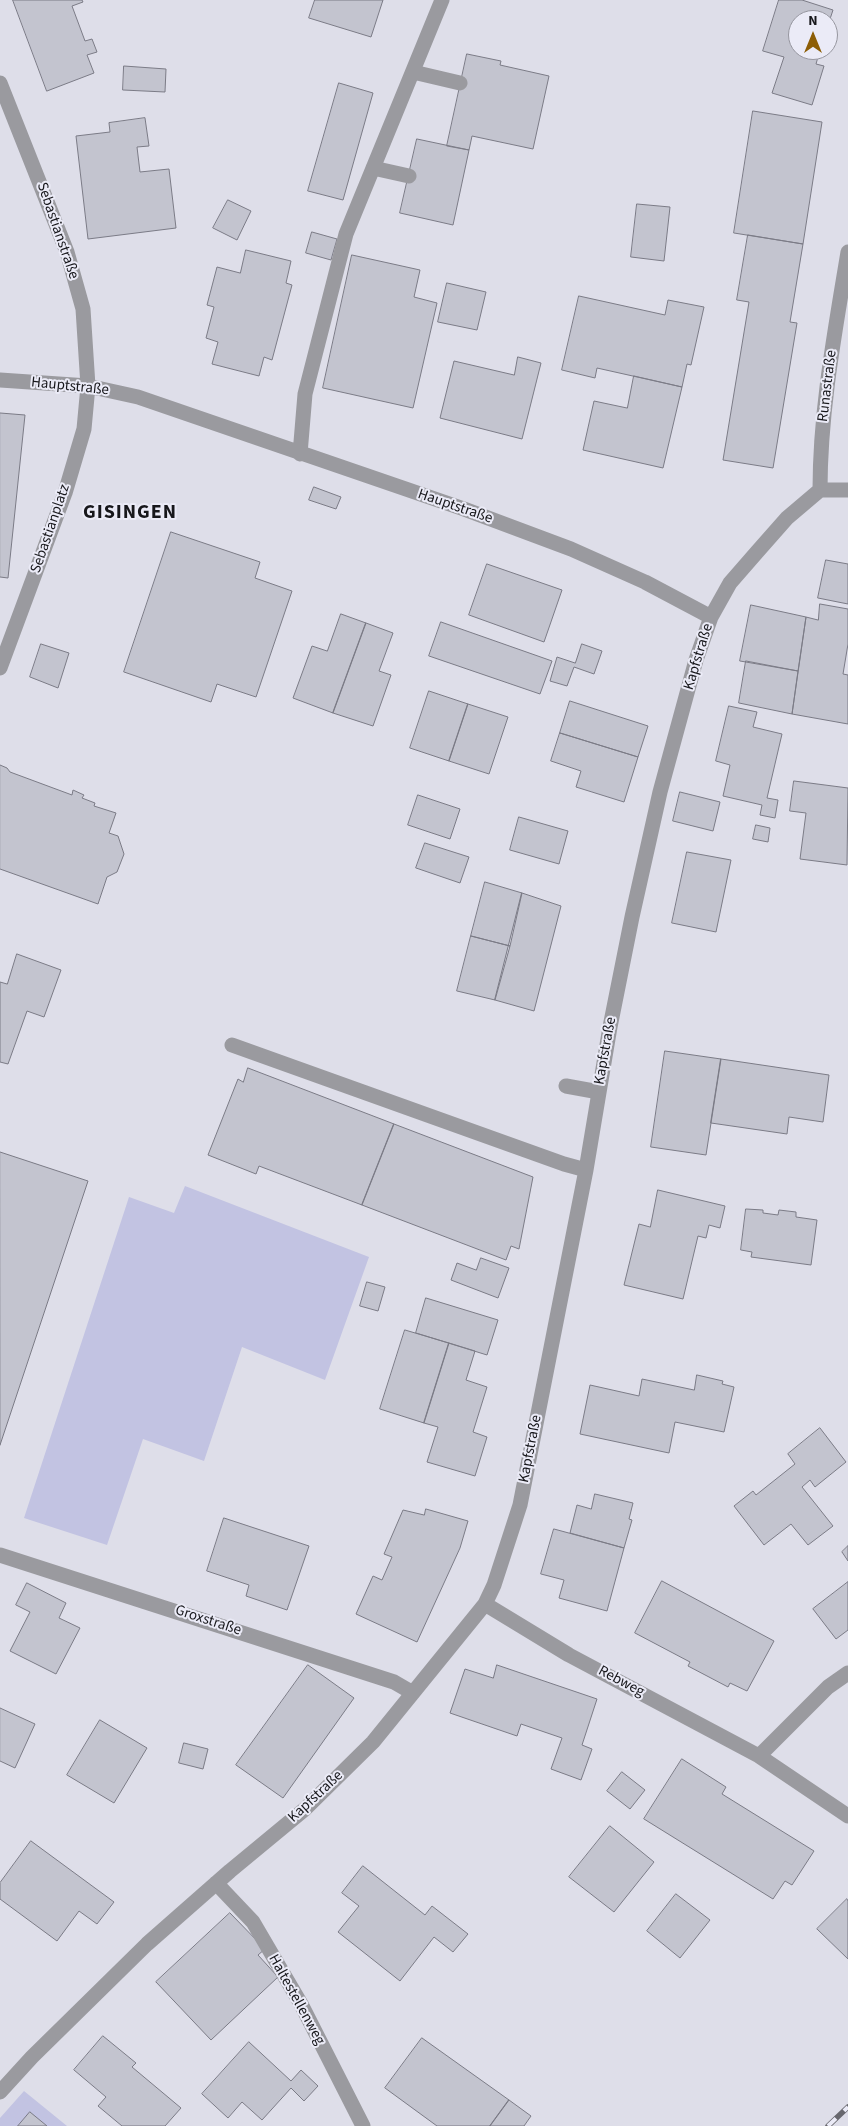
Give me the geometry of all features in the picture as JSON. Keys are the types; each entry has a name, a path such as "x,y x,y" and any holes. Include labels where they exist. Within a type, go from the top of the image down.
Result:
{"street":[{"path":"300,454 307,384 346,234 442,0"},
{"path":"413,72 460,83"},
{"name":"Sebastianstraße","path":"0,83 67,252 83,309 88,386"},
{"path":"373,168 409,176"},
{"name":"Runastraße","path":"820,490 820,448 836,324 848,252"},
{"name":"Hauptstraße","path":"0,380 88,386 138,397 482,515 570,548 645,582 712,617"},
{"name":"Sebastianplatz","path":"0,668 65,493 84,429 88,386"},
{"path":"712,617 730,583 787,518 820,490 848,490"},
{"name":"Kapfstraße","path":"0,2092 105,1984 216,1883 305,1809 373,1742 485,1604 494,1585 520,1505 586,1170 610,1027 632,917 658,803 696,660 712,617"},
{"path":"232,1045 564,1164 586,1170"},
{"path":"566,1086 600,1092"},
{"name":"Groxstraße","path":"1,1558 358,1670 394,1682 413,1693"},
{"name":"Rebweg","path":"485,1604 569,1655 759,1756 848,1816"},
{"path":"759,1756 828,1687 848,1673"},
{"name":"Haltestellenweg","path":"216,1883 253,1922 300,2004 363,2126"}],"shaded area":[{"path":"185,1186 369,1257 325,1380 242,1347 204,1461 143,1439 107,1545 24,1518 129,1197 174,1213"},
{"path":"24,2091 67,2126 0,2126 0,2118"}],"building":[{"path":"13,0 82,0 83,2 72,6 85,41 92,39 97,52 87,55 94,73 47,91"},
{"path":"315,0 383,0 371,37 309,18"},
{"path":"779,0 802,0 833,10 788,10 788,60 817,60 816,64 824,66 812,105 772,93 784,57 763,51"},
{"path":"467,54 501,61 500,65 549,76 533,149 472,136 469,150 447,146"},
{"path":"124,66 166,69 165,92 123,90"},
{"path":"339,83 373,93 343,200 308,191"},
{"path":"753,111 822,122 803,244 734,233"},
{"path":"145,118 149,146 137,147 140,172 169,169 176,228 88,239 76,136 110,132 109,123"},
{"path":"417,139 469,150 453,225 400,213"},
{"path":"228,200 251,211 237,240 213,228"},
{"path":"637,204 670,207 664,261 631,257"},
{"path":"312,232 337,239 331,260 306,253"},
{"path":"748,235 803,244 790,322 797,323 773,468 723,460 749,302 737,300"},
{"path":"246,250 291,261 286,283 292,285 272,360 264,357 259,376 212,364 218,342 206,338 214,307 207,305 217,267 240,273"},
{"path":"352,255 420,270 414,297 437,303 413,408 323,388"},
{"path":"447,283 486,292 477,330 438,322"},
{"path":"579,296 665,315 668,300 704,307 691,365 687,364 682,387 597,368 595,378 562,370"},
{"path":"518,357 541,363 522,439 440,418 454,361 514,375"},
{"path":"634,376 682,387 663,468 583,450 594,401 627,408"},
{"path":"0,413 25,415 8,578 0,577"},
{"path":"314,487 341,497 336,509 309,500"},
{"path":"171,532 260,562 255,578 292,591 256,697 217,684 211,702 124,672"},
{"path":"826,560 848,564 848,604 818,598"},
{"path":"487,564 562,590 544,642 469,615"},
{"path":"820,604 848,609 848,644 843,674 848,675 848,724 792,714 806,617 818,620"},
{"path":"751,605 806,617 798,671 740,661"},
{"path":"341,614 366,623 333,713 293,698 312,646 327,651"},
{"path":"441,622 552,661 540,694 429,656"},
{"path":"366,623 393,633 379,671 391,675 373,726 333,713"},
{"path":"41,644 69,653 58,688 30,677"},
{"path":"582,644 602,651 594,674 574,667 567,686 550,681 557,657 575,663"},
{"path":"746,661 798,671 792,714 739,703"},
{"path":"429,691 468,704 449,761 410,748"},
{"path":"570,701 648,726 638,757 560,733"},
{"path":"468,704 508,717 489,774 449,761"},
{"path":"729,706 757,712 753,727 782,734 767,798 778,800 775,818 760,815 762,805 723,796 730,765 716,761"},
{"path":"560,733 638,757 624,802 576,787 581,771 551,761"},
{"path":"0,765 7,768 10,772 72,795 73,790 84,795 82,798 95,803 94,806 116,813 109,833 118,836 124,854 117,872 107,877 98,904 0,869"},
{"path":"794,781 848,788 847,865 800,859 806,813 790,811"},
{"path":"680,792 720,802 713,831 673,821"},
{"path":"418,795 460,809 450,839 408,825"},
{"path":"519,817 568,831 559,864 510,850"},
{"path":"756,825 770,828 768,842 753,839"},
{"path":"425,843 469,857 460,883 416,868"},
{"path":"687,852 731,860 716,932 672,923"},
{"path":"485,882 522,893 510,946 471,936"},
{"path":"522,893 561,906 534,1011 495,1000"},
{"path":"471,936 510,946 495,1000 457,991"},
{"path":"17,954 61,970 44,1017 27,1011 8,1064 0,1062 0,982 7,984"},
{"path":"665,1051 721,1059 706,1155 651,1147"},
{"path":"721,1059 829,1075 823,1122 789,1117 787,1134 711,1123"},
{"path":"248,1068 394,1124 362,1205 259,1166 256,1174 208,1155 238,1079 243,1082"},
{"path":"394,1124 533,1177 519,1249 511,1246 506,1260 362,1205"},
{"path":"0,1152 88,1181 0,1445"},
{"path":"658,1190 725,1206 720,1228 709,1225 706,1238 698,1236 683,1299 624,1285 639,1224 650,1227"},
{"path":"746,1209 763,1210 763,1213 778,1215 779,1210 796,1212 796,1217 817,1220 811,1265 751,1257 752,1252 741,1250"},
{"path":"481,1258 509,1268 498,1298 451,1280 457,1263 476,1270"},
{"path":"367,1282 385,1287 378,1311 360,1306"},
{"path":"426,1298 498,1320 487,1355 416,1333"},
{"path":"405,1330 449,1343 424,1423 380,1409"},
{"path":"449,1343 475,1351 466,1380 487,1387 473,1432 487,1437 475,1476 427,1462 438,1427 424,1423"},
{"path":"697,1375 723,1381 722,1384 734,1387 724,1432 675,1422 669,1453 580,1434 590,1385 639,1396 642,1379 694,1390"},
{"path":"820,1428 846,1462 815,1487 810,1480 802,1487 833,1526 808,1545 791,1524 764,1545 734,1506 753,1491 756,1495 795,1464 788,1454"},
{"path":"595,1494 633,1503 629,1519 632,1520 624,1548 570,1533 577,1505 591,1509"},
{"path":"426,1509 468,1521 460,1548 417,1642 356,1614 373,1576 382,1580 392,1557 384,1554 403,1510 424,1515"},
{"path":"224,1518 309,1546 287,1610 246,1596 249,1585 207,1571"},
{"path":"554,1529 624,1548 607,1611 559,1598 564,1580 541,1574"},
{"path":"848,1546 848,1561 842,1552"},
{"path":"662,1581 774,1641 747,1691 730,1683 728,1687 688,1666 690,1662 635,1633"},
{"path":"848,1582 848,1630 836,1639 813,1609"},
{"path":"27,1583 66,1603 59,1618 80,1628 56,1674 10,1651 30,1612 16,1605"},
{"path":"308,1665 354,1698 283,1798 236,1765"},
{"path":"497,1665 597,1699 582,1745 592,1749 581,1780 551,1769 562,1738 521,1724 517,1736 450,1713 465,1669 493,1678"},
{"path":"0,1708 35,1724 15,1768 0,1761"},
{"path":"100,1720 147,1748 114,1803 67,1775"},
{"path":"184,1743 208,1749 203,1769 179,1763"},
{"path":"682,1759 726,1787 722,1794 814,1851 792,1885 785,1881 773,1899 644,1819"},
{"path":"622,1772 645,1790 630,1809 607,1791"},
{"path":"610,1826 654,1862 614,1912 569,1877"},
{"path":"31,1841 114,1902 97,1924 79,1911 57,1941 0,1899 0,1883"},
{"path":"363,1866 425,1915 432,1906 468,1934 453,1952 434,1937 400,1981 338,1932 359,1906 342,1893"},
{"path":"676,1894 710,1920 680,1958 647,1931"},
{"path":"847,1899 848,1901 848,1959 817,1929"},
{"path":"230,1913 265,1949 258,1955 278,1977 211,2040 156,1982"},
{"path":"103,2036 136,2063 132,2067 181,2108 165,2126 122,2126 98,2106 106,2097 74,2070"},
{"path":"422,2038 509,2100 490,2126 437,2126 385,2088"},
{"path":"249,2042 291,2081 301,2070 318,2086 304,2101 291,2088 262,2120 242,2102 228,2118 202,2094"},
{"path":"509,2100 531,2116 524,2126 490,2126"},
{"path":"30,2112 47,2126 18,2126"}],"railway":[{"path":"828,2126 848,2107"}],"district":[{"name":"GISINGEN","path":"130,514"}]}
